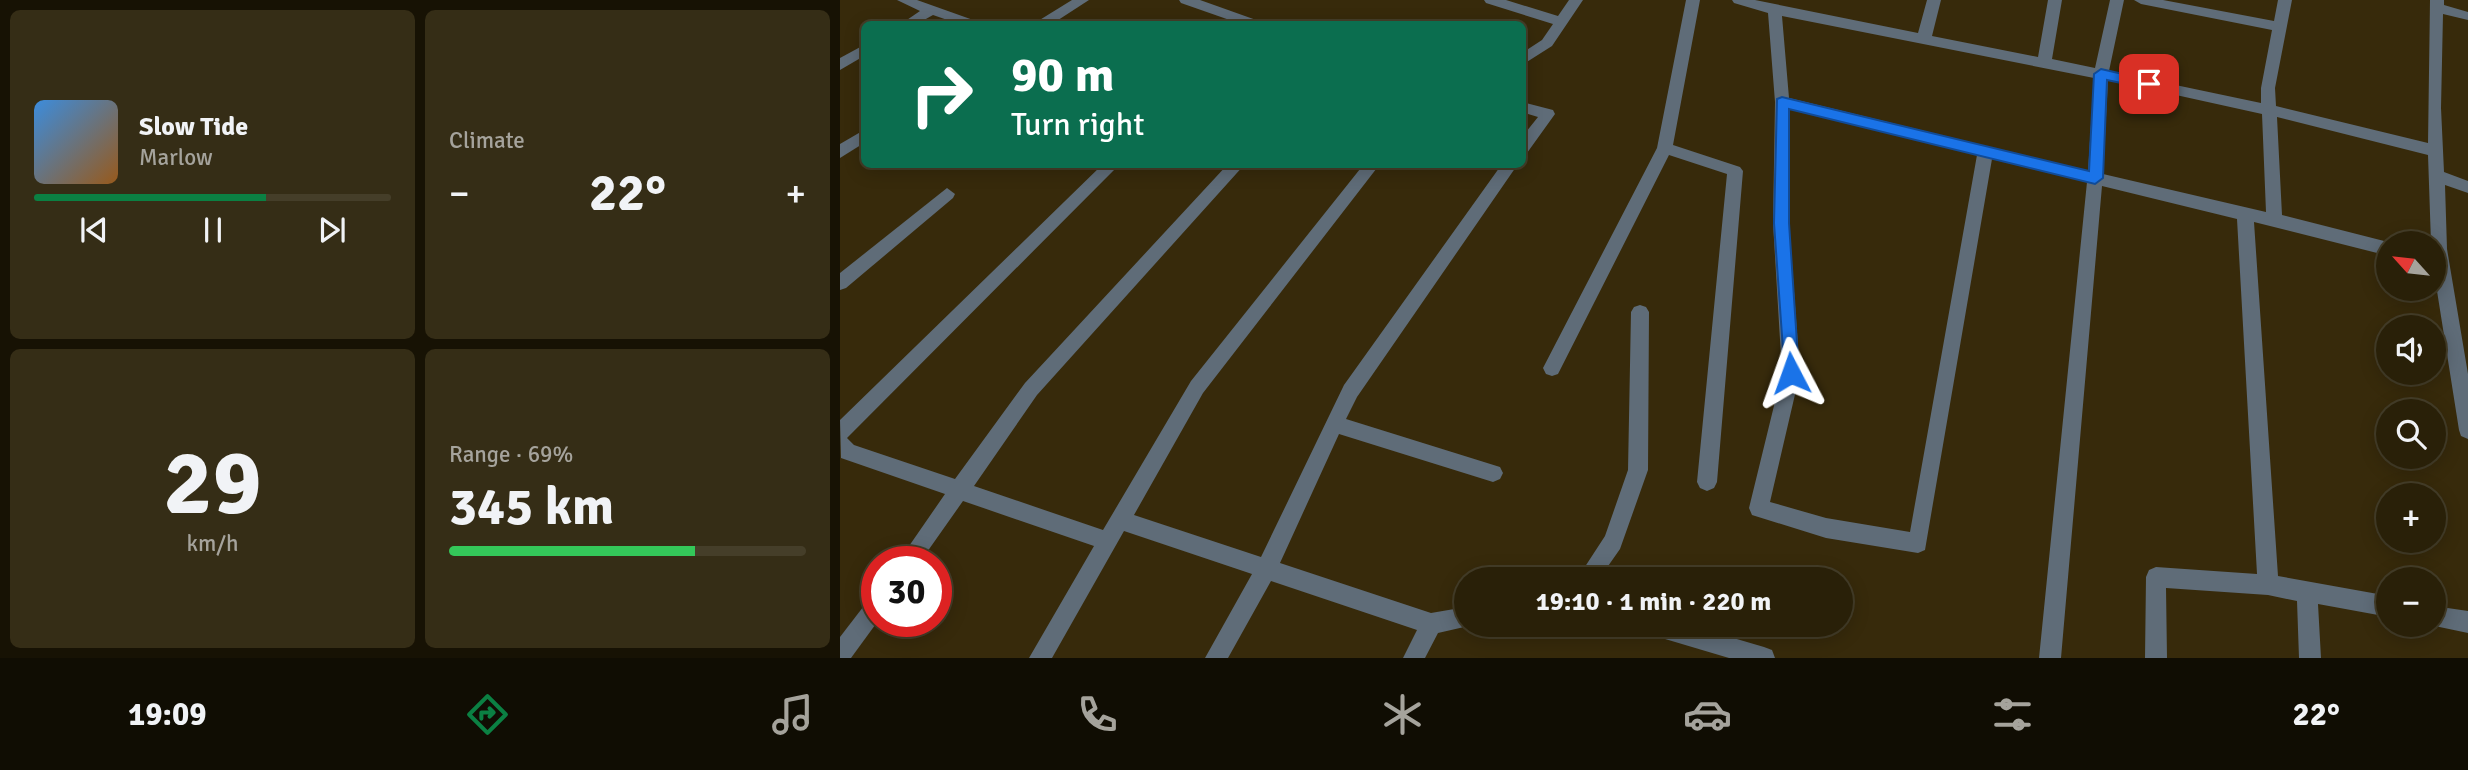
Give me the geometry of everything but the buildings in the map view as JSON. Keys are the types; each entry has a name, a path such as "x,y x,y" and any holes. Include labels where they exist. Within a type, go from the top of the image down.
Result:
{"street":[{"path":"904,0 963,21"},
{"path":"1048,21 1082,0"},
{"path":"1186,0 1245,21"},
{"path":"1491,0 1561,22"},
{"path":"1526,57 1548,43 1576,0"},
{"path":"1552,368 1665,148 1693,0"},
{"path":"1739,0 1775,10 2269,110 2437,150"},
{"path":"1924,39 1934,0"},
{"path":"2044,63 2055,0"},
{"path":"2050,658 2095,178 2101,74 2117,0"},
{"path":"2141,0 2279,27"},
{"path":"2274,219 2268,88 2285,0"},
{"path":"2438,231 2434,108 2437,4 2468,16"},
{"path":"913,21 932,10"},
{"path":"1775,10 1782,102 1782,223 1791,373 1759,508 1826,528 1918,543 1985,153"},
{"path":"840,65 861,52"},
{"path":"1782,102 2376,246"},
{"path":"1526,108 1548,114 1526,144"},
{"path":"840,152 861,138"},
{"path":"1665,148 1735,171 1707,482"},
{"path":"840,433 1109,168"},
{"path":"920,546 1031,389 1234,168"},
{"path":"1040,658 1197,387 1370,168"},
{"path":"1216,658 1267,568 1349,391 1508,168"},
{"path":"2437,176 2468,187"},
{"path":"840,283 947,194"},
{"path":"2245,215 2268,585"},
{"path":"2445,301 2468,430"},
{"path":"1595,567 1613,542 1638,470 1640,312"},
{"path":"1333,424 1493,473"},
{"path":"840,444 848,452 1108,541"},
{"path":"1120,520 1430,624 1454,620"},
{"path":"2156,658 2156,577 2268,585 2376,605"},
{"path":"2307,593 2310,658"},
{"path":"2446,618 2468,622"},
{"path":"1414,658 1430,624"},
{"path":"840,654 861,626"},
{"path":"1695,637 1764,658"}],"route":[{"path":"1791,373 1782,223 1782,102 2095,178 2101,74 2149,84"}]}
